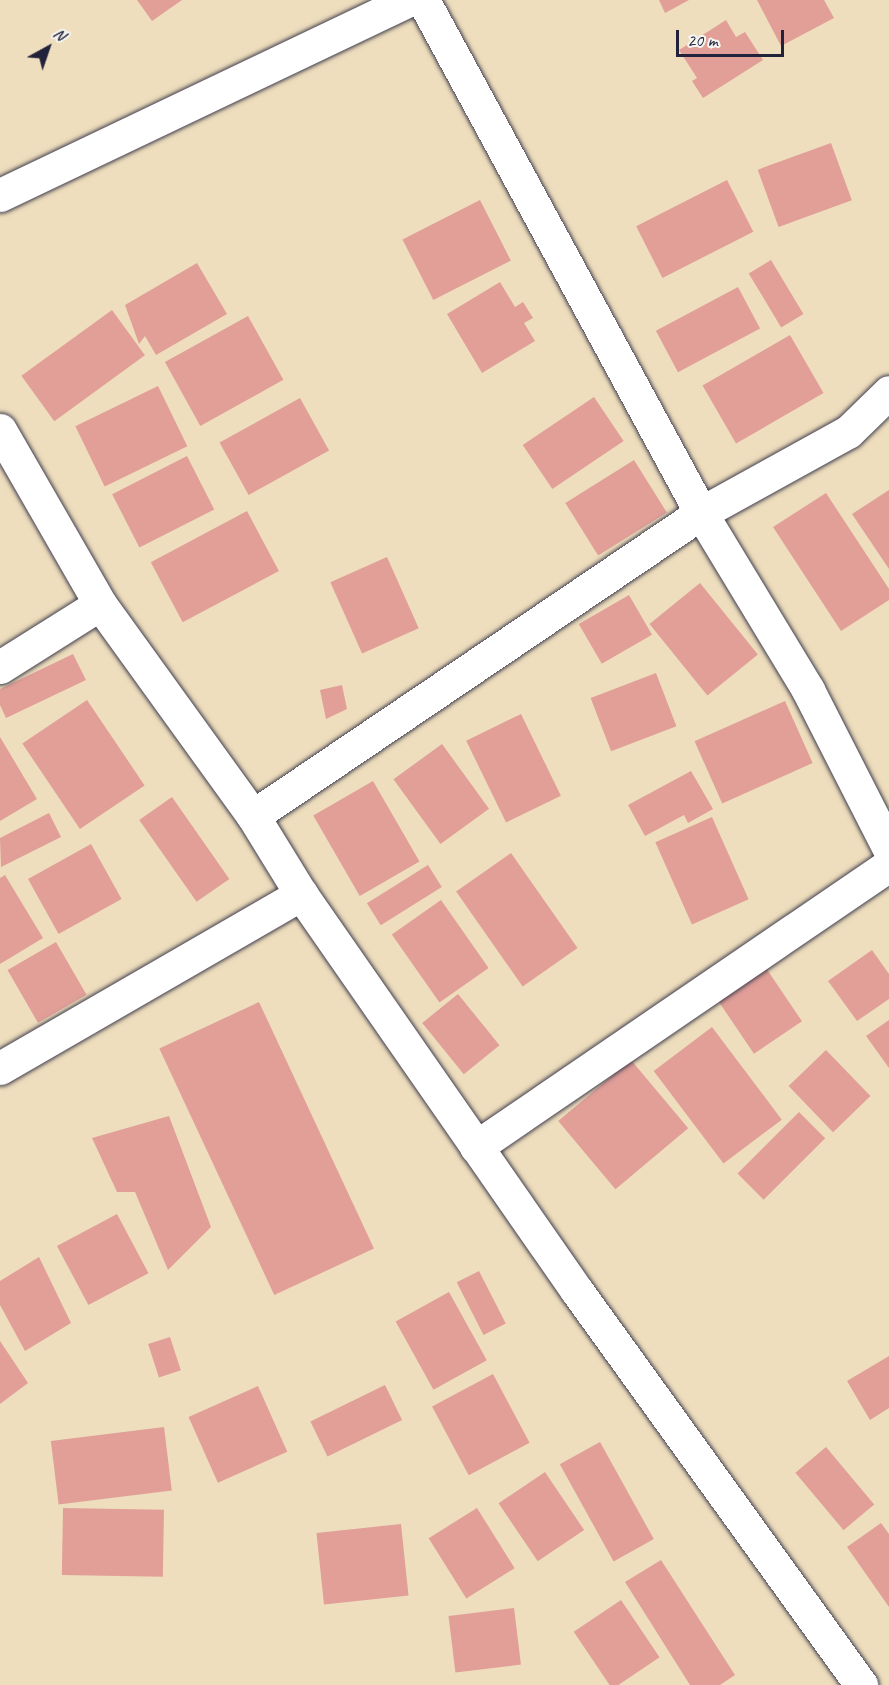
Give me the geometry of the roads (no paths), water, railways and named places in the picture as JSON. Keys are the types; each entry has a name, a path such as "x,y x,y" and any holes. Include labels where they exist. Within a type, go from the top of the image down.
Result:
{"street":[{"path":"0,195 408,0"},
{"path":"423,0 701,513 808,690 889,849"},
{"path":"253,816 701,513 848,432 889,392"},
{"path":"0,430 100,604 253,816 301,894 477,1148 861,1685"},
{"path":"0,667 100,604"},
{"path":"477,1148 889,865"},
{"path":"0,1068 301,894"}]}
